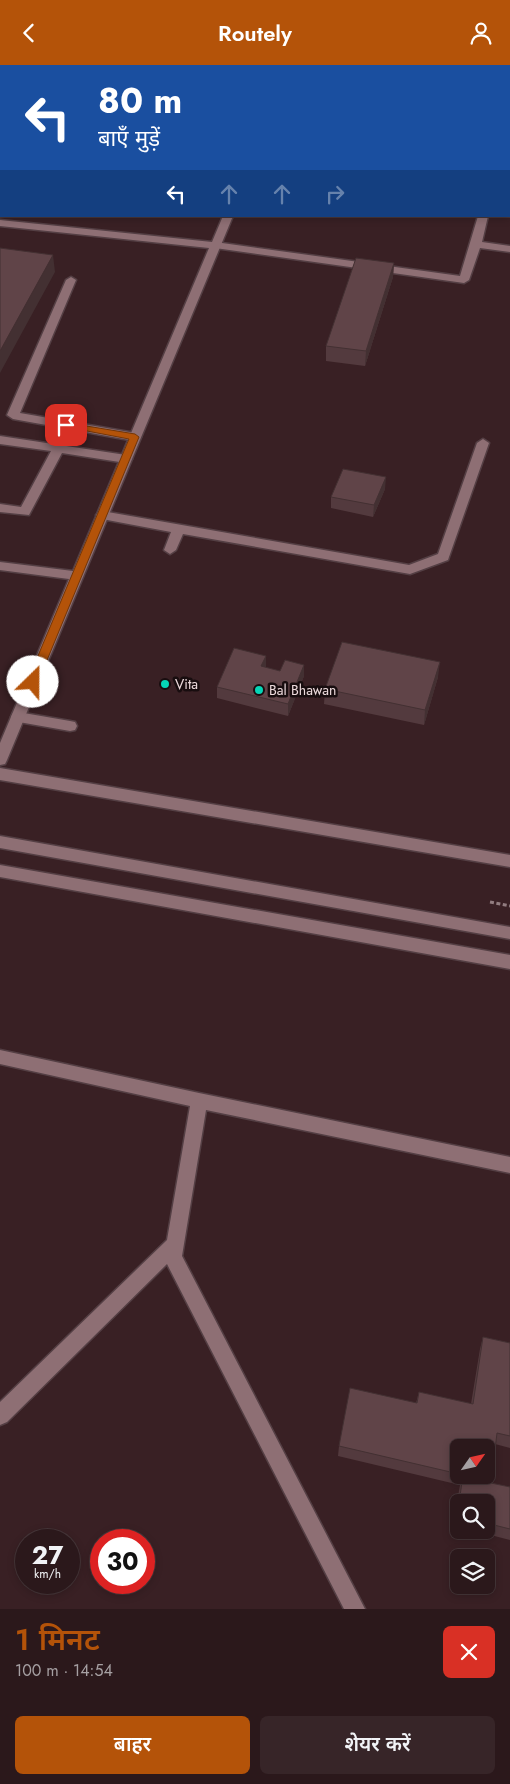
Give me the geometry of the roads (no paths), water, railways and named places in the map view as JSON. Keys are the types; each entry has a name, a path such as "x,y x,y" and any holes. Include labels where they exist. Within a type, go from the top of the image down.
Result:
{"street":[{"path":"0,759 228,217"},
{"path":"0,223 216,245 464,279 483,217"},
{"path":"476,244 510,249"},
{"path":"71,280 13,415 135,437"},
{"path":"0,440 126,459"},
{"path":"102,515 410,570 444,557 483,443"},
{"path":"0,509 25,512 58,449"},
{"path":"170,550 178,529"},
{"path":"0,566 77,576"},
{"path":"18,717 70,726"},
{"path":"0,775 510,861"},
{"path":"0,842 510,933"},
{"path":"0,871 510,962"},
{"path":"0,1057 199,1101 510,1165"},
{"path":"199,1101 173,1257 355,1609"},
{"path":"0,1415 176,1243"}],"place":[{"name":"Vita","path":"165,684"},
{"name":"Bal Bhawan","path":"259,690"}]}
